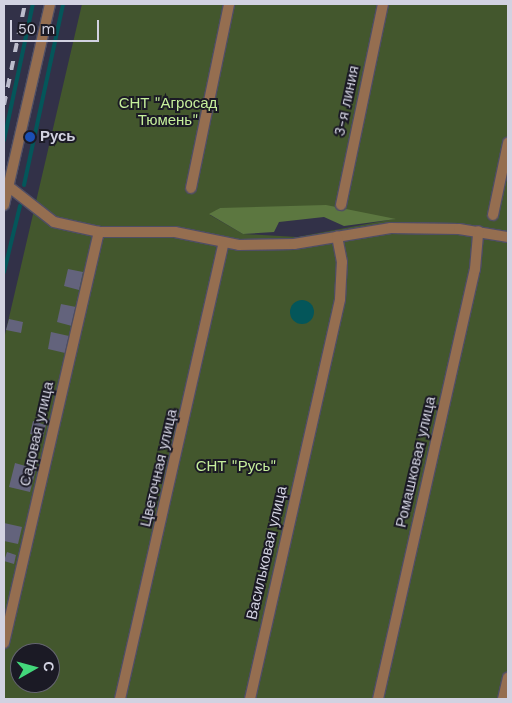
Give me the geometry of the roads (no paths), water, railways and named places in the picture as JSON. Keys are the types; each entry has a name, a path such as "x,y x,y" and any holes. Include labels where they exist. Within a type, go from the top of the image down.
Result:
{"street":[{"path":"4,205 50,4"},
{"path":"191,188 229,4"},
{"name":"3-я линия","path":"341,205 383,4"},
{"path":"493,215 508,143"},
{"path":"8,186 54,222 99,232 174,232 200,234 224,243 294,244 391,228 478,231 508,237"},
{"name":"Ромашковая улица","path":"378,699 475,269 478,231"},
{"name":"Садовая улица","path":"4,643 99,232"},
{"name":"Васильковая улица","path":"250,699 340,299 342,262 337,236"},
{"name":"Цветочная улица","path":"120,699 224,243"},
{"path":"504,699 508,678"}],"waterway":[{"path":"4,140 33,4"},
{"path":"24,185 63,4"},
{"path":"4,272 20,206"}],"railway":[{"path":"4,105 25,4"}],"place":[{"name":"Русь","path":"30,137"}],"park label":[{"name":"СНТ \"Агросад Тюмень\"","path":"168,112"},
{"name":"СНТ \"Русь\"","path":"236,467"}]}
